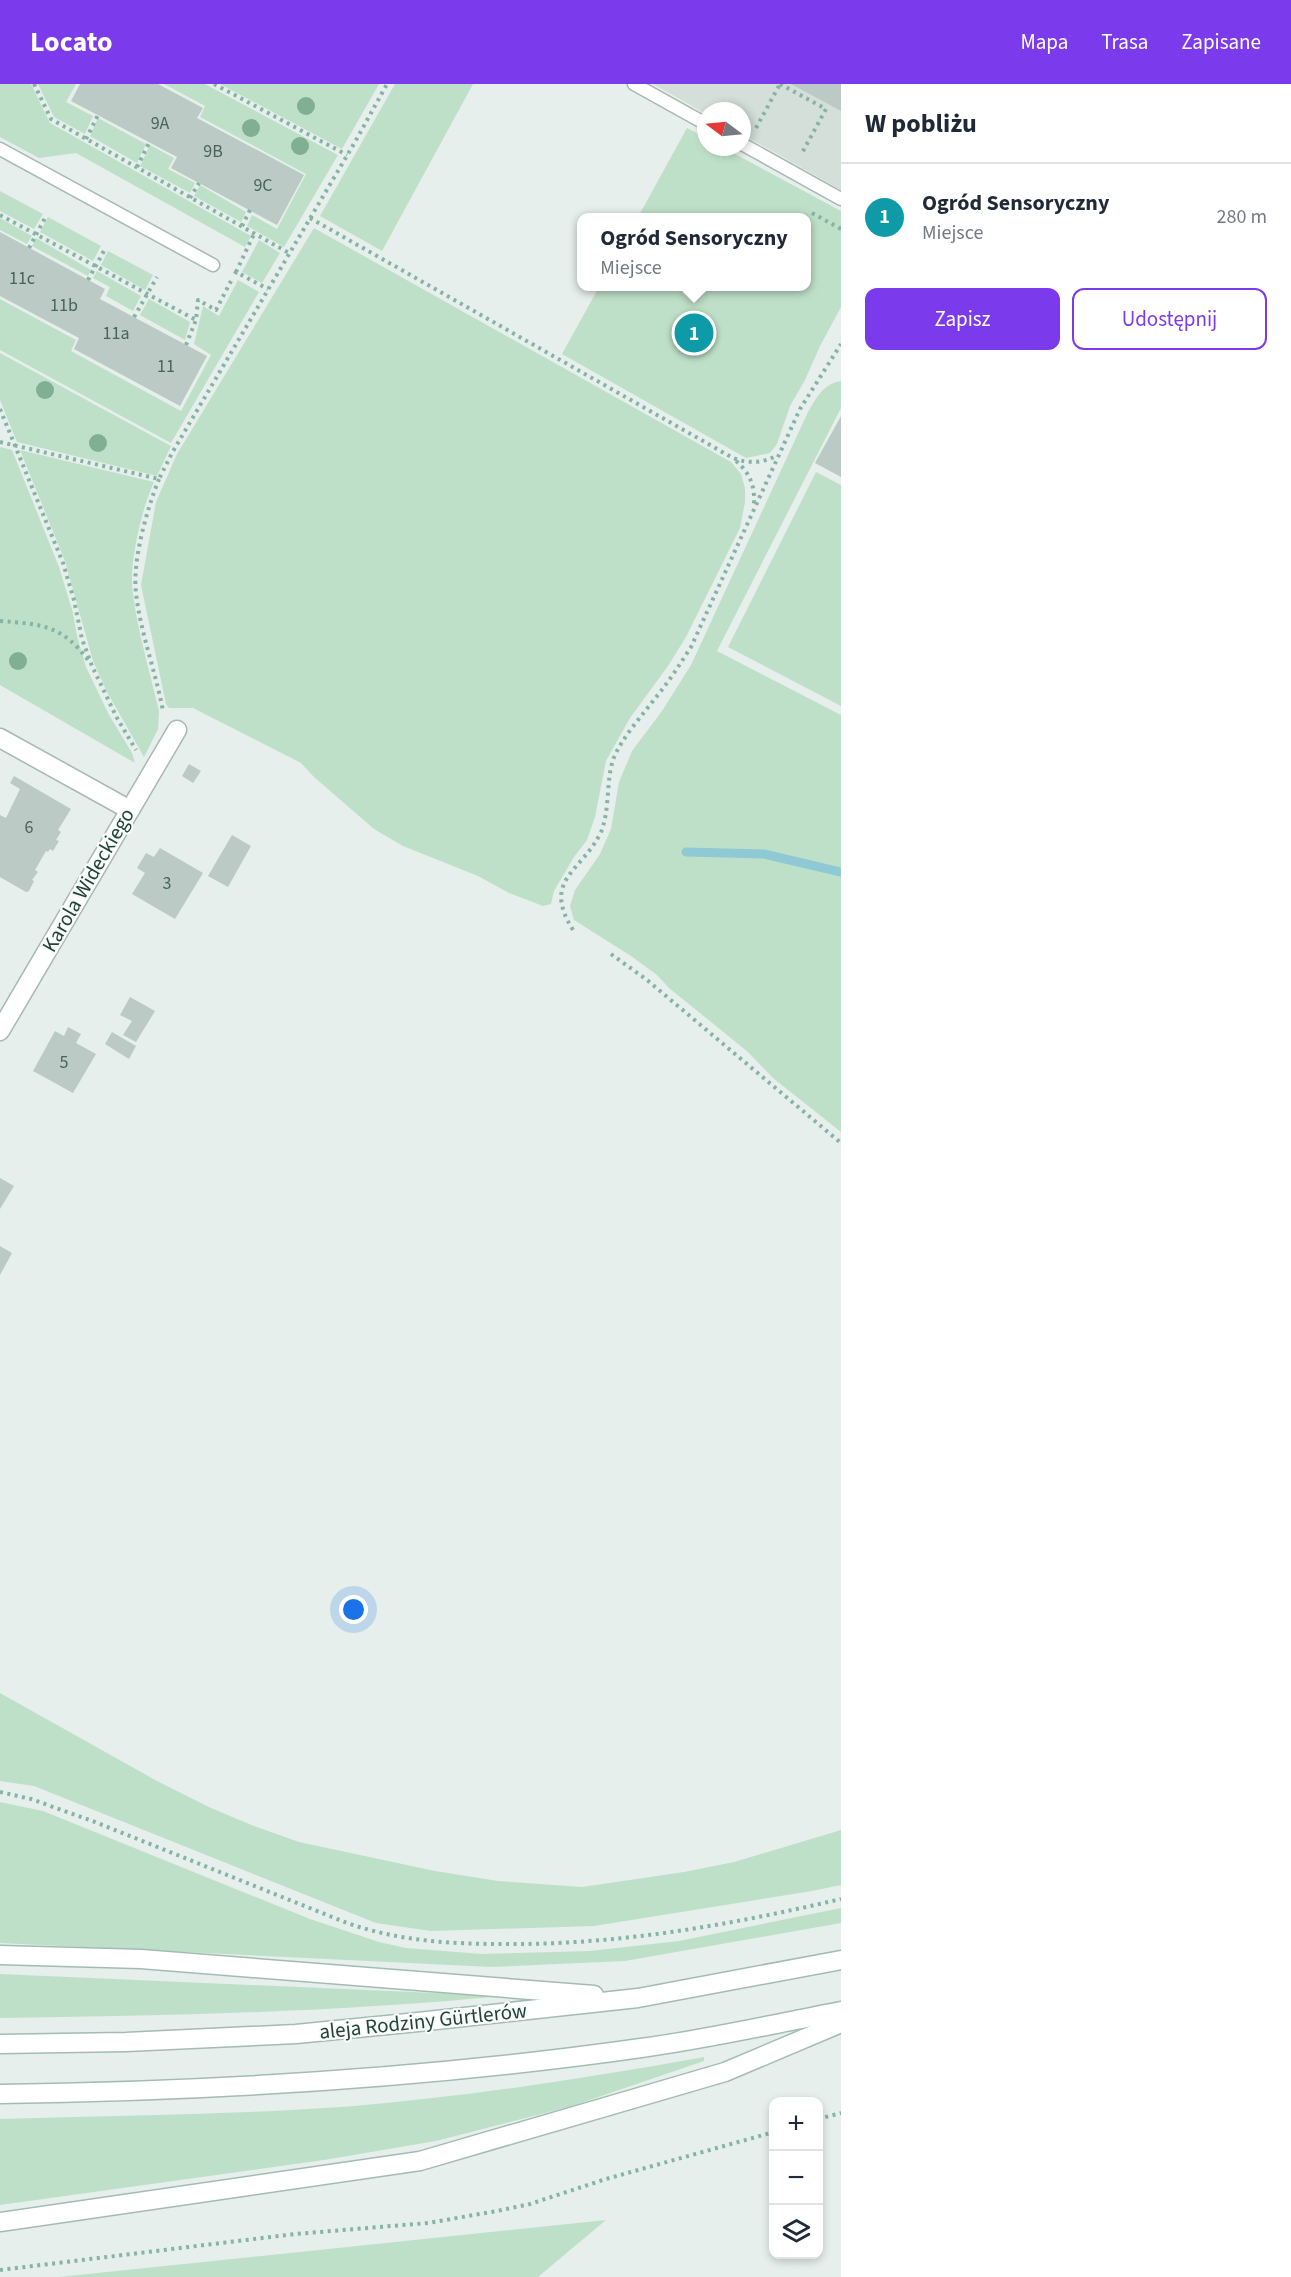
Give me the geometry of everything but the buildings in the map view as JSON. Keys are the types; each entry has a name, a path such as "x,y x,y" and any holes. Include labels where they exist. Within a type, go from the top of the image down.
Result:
{"main road":[{"name":"Karola Wideckiego","path":"0,1031 177,730"},
{"path":"0,738 130,810"},
{"path":"0,1955 141,1959 638,1998"},
{"name":"aleja Rodziny Gürtlerów","path":"0,2044 126,2042 296,2034 638,1998 841,1960"},
{"path":"0,2094 123,2092 390,2077 642,2048 841,2011"},
{"path":"0,2222 420,2161 725,2072 841,2023"}],"lane":[{"path":"634,84 697,119"},
{"path":"0,150 213,265"},
{"path":"751,150 841,199"}],"path":[{"path":"34,84 51,119 289,253"},
{"path":"214,84 347,156"},
{"path":"163,714 136,593 139,552 150,500 171,453 347,156 387,84"},
{"path":"751,134 780,84 826,109 791,172"},
{"path":"86,139 98,115"},
{"path":"137,168 149,142"},
{"path":"190,198 199,183"},
{"path":"242,226 250,210"},
{"path":"812,213 841,230"},
{"path":"0,215 196,321"},
{"path":"28,248 46,216"},
{"path":"310,218 733,458 740,461 764,461 779,455"},
{"path":"186,345 196,321 198,300 216,310 255,234"},
{"path":"88,280 105,249"},
{"path":"236,272 268,289"},
{"path":"134,317 157,277"},
{"path":"573,930 563,914 561,905 563,887 592,848 602,830 613,760 636,722 674,675 691,647 800,409 841,344"},
{"path":"0,409 63,563 82,639 92,666 117,718 139,756"},
{"path":"0,442 159,479"},
{"path":"733,458 746,470 752,481 755,495 754,508"},
{"path":"0,621 44,627 62,633 75,644 92,666"},
{"path":"611,954 647,980 841,1143"},
{"path":"0,1792 31,1799 95,1822 348,1923 386,1935 426,1941 493,1944 590,1942 702,1928 841,1899"},
{"path":"823,2118 841,2113"},
{"path":"0,2270 295,2234 428,2223 497,2211 530,2204 606,2179 769,2133"}],"shaded area":[{"path":"653,84 841,84 841,190 751,139 751,102 697,102 697,109"}],"green space":[{"path":"0,84 31,84 50,123 251,236 245,247 76,153 39,158 0,137"},
{"path":"38,84 76,84 66,102 93,116 85,134 54,117"},
{"path":"164,84 205,84 338,155 284,247 247,226 252,215 277,229 306,174 200,117 205,106"},
{"path":"220,84 379,84 342,149"},
{"path":"395,84 473,84 382,251 320,216"},
{"path":"98,118 146,144 137,163 90,136"},
{"path":"687,128 697,133 697,156 739,156 841,211 841,307 790,406 777,444 770,453 746,458 562,354 597,291 811,291 811,213 640,213"},
{"path":"150,145 174,158 168,169 195,183 190,193 140,166"},
{"path":"200,185 246,212 241,222 194,196"},
{"path":"0,191 43,214 34,229 0,211"},
{"path":"48,217 101,246 93,261 40,232"},
{"path":"0,218 32,236 27,244 0,230"},
{"path":"314,228 731,462 741,474 745,488 745,502 740,528 686,637 630,718 606,761 595,817 587,840 554,891 551,904 543,906 509,893 478,876 403,846 374,829 301,763 193,708 169,708 166,704 141,585 156,502 177,454"},
{"path":"36,238 91,270 88,276 32,246"},
{"path":"259,240 280,253 262,283 242,272"},
{"path":"108,251 153,275 145,290 101,265"},
{"path":"97,271 141,296 133,311 106,296 110,287 93,278"},
{"path":"238,280 259,292 171,443 0,350 0,299 76,340 71,351 181,411 211,355 194,344 203,306 219,316"},
{"path":"149,299 190,322 185,340 140,315"},
{"path":"0,353 171,446 157,476 17,442 0,400"},
{"path":"841,381 841,408 717,651 841,715 841,1132 773,1078 748,1052 669,988 657,975 574,920 570,906 575,890 600,854 611,829 619,782 632,751 662,711 691,665 808,412 825,388"},
{"path":"0,447 12,450 59,567 86,667 108,713 132,753 135,763 0,685"},
{"path":"20,450 154,482 137,537 132,568 133,594 138,623 159,711 158,729 144,757 107,692 93,661 65,561"},
{"path":"816,472 841,485 841,706 728,647"},
{"path":"0,1693 157,1781 211,1808 299,1842 435,1871 498,1881 582,1887 734,1862 841,1830 841,1885 594,1926 431,1931 376,1923 34,1786 0,1781"},
{"path":"0,1802 43,1811 310,1919 379,1942 406,1948 482,1954 590,1951 679,1941 841,1908 841,1923 625,1961 492,1967 0,1943"},
{"path":"0,1974 504,1996 378,2006 252,2012 0,2018"},
{"path":"704,2057 704,2061 572,2106 436,2141 324,2160 0,2205 0,2119 221,2113 354,2106 529,2086"},
{"path":"606,2220 538,2277 59,2277"}],"waterway":[{"path":"686,852 764,854 841,872"}],"place":[{"name":"Ogród Sensoryczny","path":"694,333"}]}
